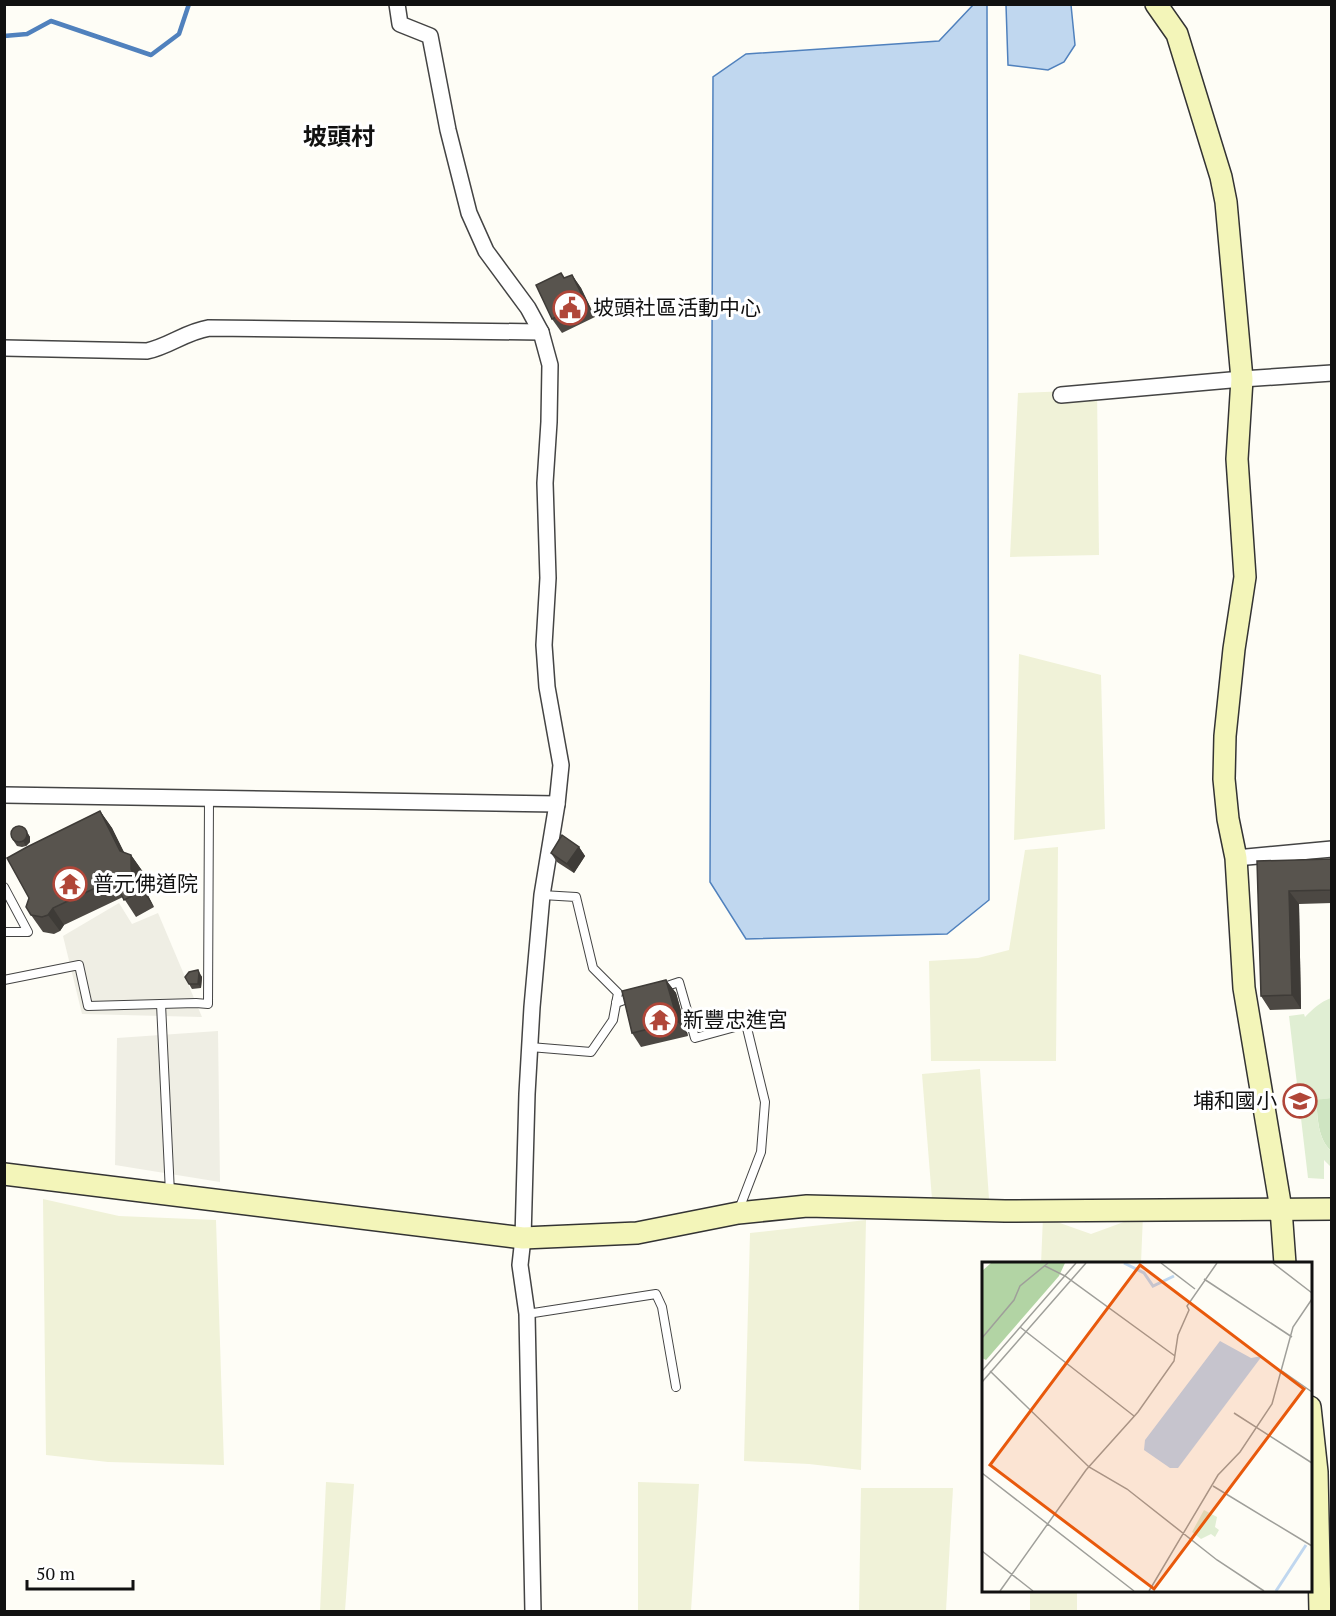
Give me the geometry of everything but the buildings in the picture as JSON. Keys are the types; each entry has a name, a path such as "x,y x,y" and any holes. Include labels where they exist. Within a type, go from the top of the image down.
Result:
{"street":[{"path":"397,4 400,24 430,36 448,130 469,213 486,251 528,308 541,332 550,365 545,483 548,578 544,645 547,687 561,765 542,895 530,1047 520,1265 527,1314 533,1611"},
{"path":"1156,4 1177,34 1227,202 1242,379 1237,459 1245,577 1234,649 1225,736 1224,779 1228,819 1236,858 1244,988 1281,1209 1285,1262"},
{"path":"4,348 147,351 158,349 195,330 208,328 541,332"},
{"path":"1061,395 1332,373"},
{"path":"4,795 557,804"},
{"path":"1236,858 1332,849"},
{"path":"4,1174 523,1238 637,1233 738,1213 807,1206 1005,1211 1332,1209"},
{"path":"1312,1418 1317,1472 1320,1611"}],"lane":[{"path":"4,980 79,965 88,1006 208,1004 209,799"},
{"path":"4,887 28,932 4,932"},
{"path":"530,1047 591,1052 613,1020 618,993 593,968 576,897 542,895"},
{"path":"648,992 679,982 695,1038 746,1024 765,1102 761,1152 738,1213"},
{"path":"616,1003 637,996"},
{"path":"161,1004 170,1194"},
{"path":"527,1314 656,1294 662,1307 676,1387"}],"green space":[{"path":"1097,390 1099,555 1010,557 1018,393"},
{"path":"1019,654 1101,675 1105,829 1014,840"},
{"path":"1058,847 1056,1061 931,1061 929,961 978,958 1009,950 1025,850"},
{"path":"1331,998 1331,1098 1316,1100 1323,1140 1331,1151 1331,1167 1324,1160 1324,1179 1308,1178 1289,1016 1304,1014 1305,1017"},
{"path":"980,1069 989,1199 932,1199 922,1074"},
{"path":"1331,1098 1331,1151 1323,1140 1316,1099"},
{"path":"43,1199 119,1216 216,1220 224,1465 108,1462 46,1455"},
{"path":"1143,1215 1141,1262 1041,1262 1043,1217 1091,1234"},
{"path":"866,1220 861,1470 809,1464 744,1461 750,1233"},
{"path":"326,1482 354,1484 345,1611 320,1611"},
{"path":"638,1482 699,1484 691,1611 638,1611"},
{"path":"861,1488 953,1488 946,1611 859,1611"},
{"path":"1030,1592 1077,1592 1077,1611 1030,1611"}],"shaded area":[{"path":"119,903 132,924 158,913 202,1017 82,1014 63,936"},
{"path":"218,1031 220,1182 115,1165 117,1038"}],"water":[{"path":"973,5 987,5 989,900 947,934 746,939 710,882 713,77 746,54 939,41"},
{"path":"1006,5 1071,5 1075,45 1064,62 1048,70 1008,65"}],"waterway":[{"path":"4,36 27,34 51,21 151,55 179,34 189,4"}],"place":[{"name":"坡頭社區活動中心","path":"570,308"},
{"name":"普元佛道院","path":"70,884"},
{"name":"新豐忠進宮","path":"660,1020"},
{"name":"埔和國小","path":"1300,1101"}],"district":[{"name":"坡頭村","path":"339,137"}]}
